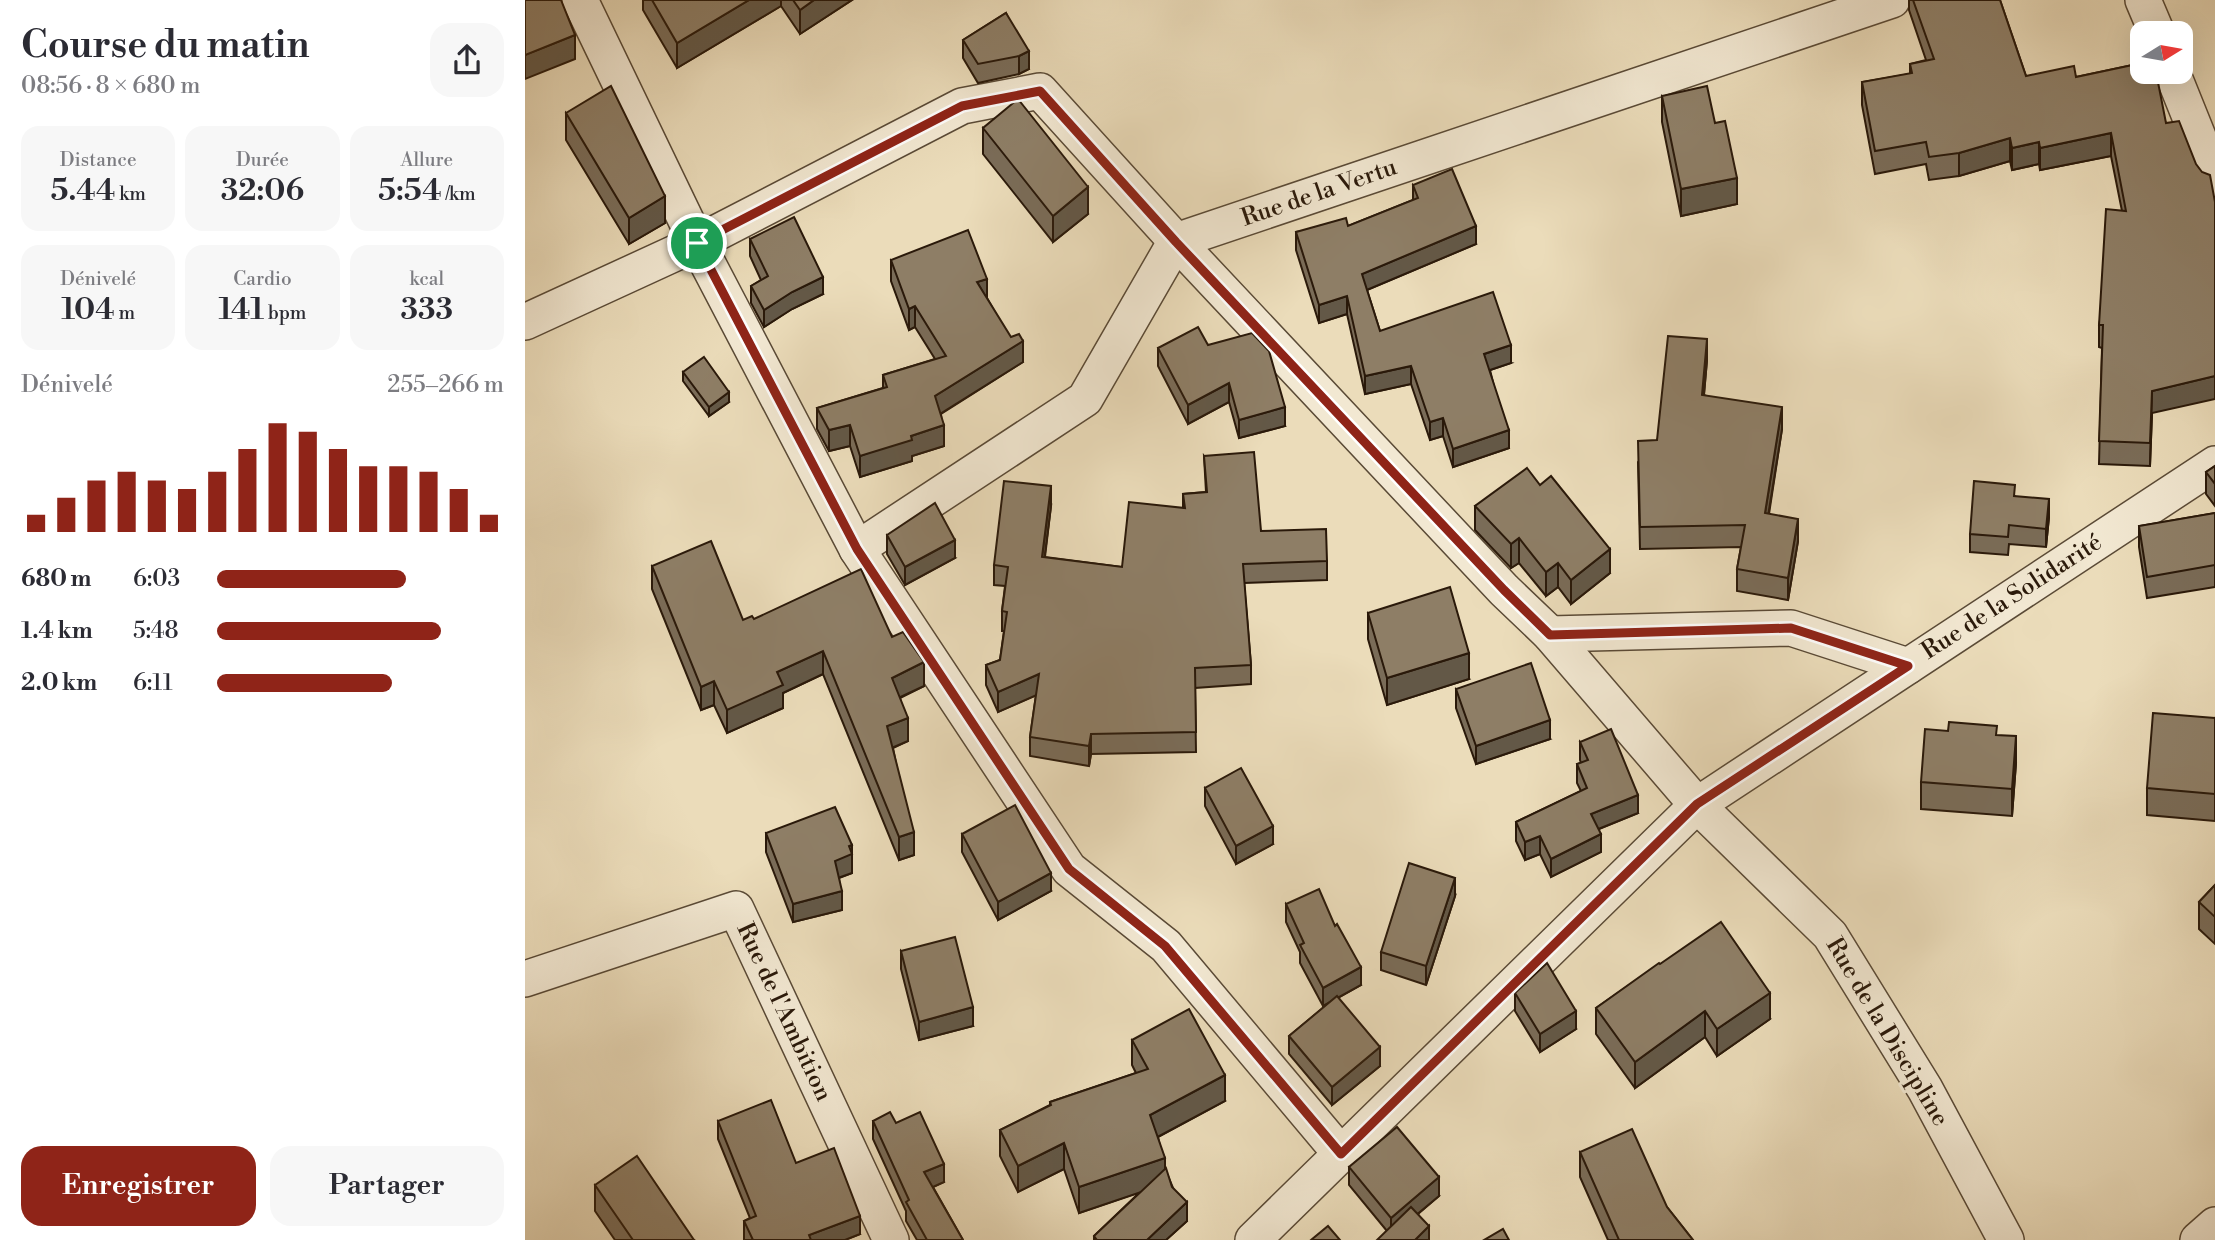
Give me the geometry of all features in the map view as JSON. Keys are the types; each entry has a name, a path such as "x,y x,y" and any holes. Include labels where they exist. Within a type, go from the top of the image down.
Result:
{"street":[{"path":"580,0 697,243 857,549 1069,869 1165,946 1341,1154"},
{"name":"Rue de la Vertu","path":"1176,242 1892,0"},
{"path":"2143,0 2152,21"},
{"path":"2177,84 2215,179"},
{"name":"Rue de la Discipline","path":"525,322 697,243 962,106 1040,91 1176,242 1504,590 1550,635 1697,804 1831,935 1925,1089 2006,1240"},
{"path":"857,549 1084,399 1176,242"},
{"name":"Rue de la Solidarité","path":"1253,1240 1697,804 2215,464"},
{"path":"1550,635 1791,628 1908,666"},
{"name":"Rue de l'Ambition","path":"525,979 736,909 891,1240"},
{"path":"2198,1240 2215,1225"}],"building":[{"path":"525,0 561,0 575,35 525,55"},
{"path":"652,0 749,0 677,43"},
{"path":"793,0 814,0 800,10"},
{"path":"1913,0 2000,0 2026,76 2074,66 2076,77 2130,66 2130,84 2158,84 2166,123 2179,121 2196,164 2202,172 2210,175 2215,202 2215,376 2152,391 2150,443 2099,441 2103,325 2099,325 2106,209 2126,211 2111,133 2040,148 2039,142 2012,148 2010,138 1959,153 1929,157 1926,142 1875,151 1862,82 1912,73 1910,64 1934,59"},
{"path":"1006,13 1029,51 1019,56 978,64 963,40"},
{"path":"611,86 665,196 629,218 566,113"},
{"path":"1707,86 1715,123 1725,121 1737,178 1681,189 1662,96"},
{"path":"1018,99 1088,187 1053,216 983,128"},
{"path":"1452,169 1476,226 1362,274 1380,331 1493,292 1511,345 1484,354 1509,430 1453,449 1443,418 1430,422 1411,366 1365,376 1347,296 1319,305 1296,232 1346,218 1348,226 1418,198 1413,185"},
{"path":"794,217 823,277 764,310 751,286 768,276 750,239"},
{"path":"968,230 987,279 977,282 1011,337 1019,334 1023,341 935,396 944,425 911,436 912,440 860,456 850,425 829,430 817,408 887,387 883,375 946,356 915,306 909,309 891,260"},
{"path":"1198,327 1208,345 1252,333 1269,351 1285,407 1239,420 1229,383 1188,405 1158,348"},
{"path":"1668,336 1707,339 1702,395 1782,407 1765,513 1798,519 1788,578 1737,569 1745,525 1640,527 1638,441 1657,440"},
{"path":"704,357 729,392 709,407 683,372"},
{"path":"1254,452 1261,531 1326,529 1327,561 1243,564 1251,665 1195,668 1196,732 1091,734 1089,746 1030,737 1039,674 998,692 986,665 1000,660 1007,612 1002,611 1008,567 994,565 1004,481 1051,486 1042,557 1122,567 1129,502 1185,508 1183,494 1207,492 1204,456"},
{"path":"2215,466 2215,484 2206,472"},
{"path":"1527,468 1540,485 1551,476 1610,549 1571,580 1558,563 1546,572 1519,538 1511,544 1475,506"},
{"path":"1974,481 2015,485 2014,496 2049,499 2046,529 2009,525 2008,537 1970,534"},
{"path":"935,503 955,540 905,567 887,535"},
{"path":"2215,513 2215,565 2147,577 2139,526"},
{"path":"711,541 743,620 752,616 754,619 861,569 892,637 903,632 924,662 892,678 908,718 887,726 914,832 899,837 823,651 777,672 783,685 727,710 714,681 701,687 652,566"},
{"path":"1450,587 1469,653 1387,678 1368,613"},
{"path":"1531,663 1550,720 1476,746 1456,689"},
{"path":"2153,713 2215,718 2215,794 2147,788"},
{"path":"1949,722 1997,726 1996,735 2016,736 2012,789 1921,782 1925,729 1948,731"},
{"path":"1611,729 1638,795 1591,814 1601,834 1551,859 1540,836 1525,842 1516,822 1587,788 1577,764 1588,760 1580,742"},
{"path":"1241,768 1273,826 1236,846 1205,788"},
{"path":"1015,805 1051,873 998,902 962,834"},
{"path":"835,807 852,845 849,846 852,854 835,861 842,891 793,904 766,833"},
{"path":"1409,863 1455,878 1426,966 1381,952"},
{"path":"2215,885 2215,917 2199,902"},
{"path":"1319,889 1335,926 1337,924 1361,967 1323,988 1300,945 1304,943 1286,904"},
{"path":"1721,922 1770,993 1717,1029 1705,1011 1635,1062 1596,1008"},
{"path":"955,937 973,1007 919,1022 901,951"},
{"path":"1547,963 1576,1011 1540,1034 1515,993"},
{"path":"1337,996 1380,1047 1332,1087 1289,1036"},
{"path":"1189,1009 1225,1075 1150,1115 1165,1158 1079,1187 1064,1143 1018,1166 1000,1130 1051,1105 1050,1102 1148,1069 1132,1040"},
{"path":"771,1100 796,1163 834,1148 860,1216 809,1235 811,1240 753,1240 744,1221 756,1216 718,1121"},
{"path":"890,1112 896,1123 920,1112 944,1164 924,1172 963,1240 927,1240 906,1202 909,1200 873,1121"},
{"path":"1397,1127 1439,1177 1391,1218 1349,1167"},
{"path":"1632,1129 1667,1207 1693,1240 1619,1240 1580,1152"},
{"path":"637,1156 694,1240 633,1240 595,1185"},
{"path":"1166,1168 1172,1187 1187,1202 1147,1240 1097,1240 1094,1236"},
{"path":"1411,1207 1429,1226 1415,1240 1377,1240"},
{"path":"1328,1226 1340,1240 1311,1240"},
{"path":"1503,1229 1509,1240 1484,1240"}],"route":[{"path":"1040,91 1176,242 1504,590 1550,635 1791,628 1908,666 1697,804 1341,1154 1165,946 1069,869 857,549 697,243 962,106 1040,91"}]}
